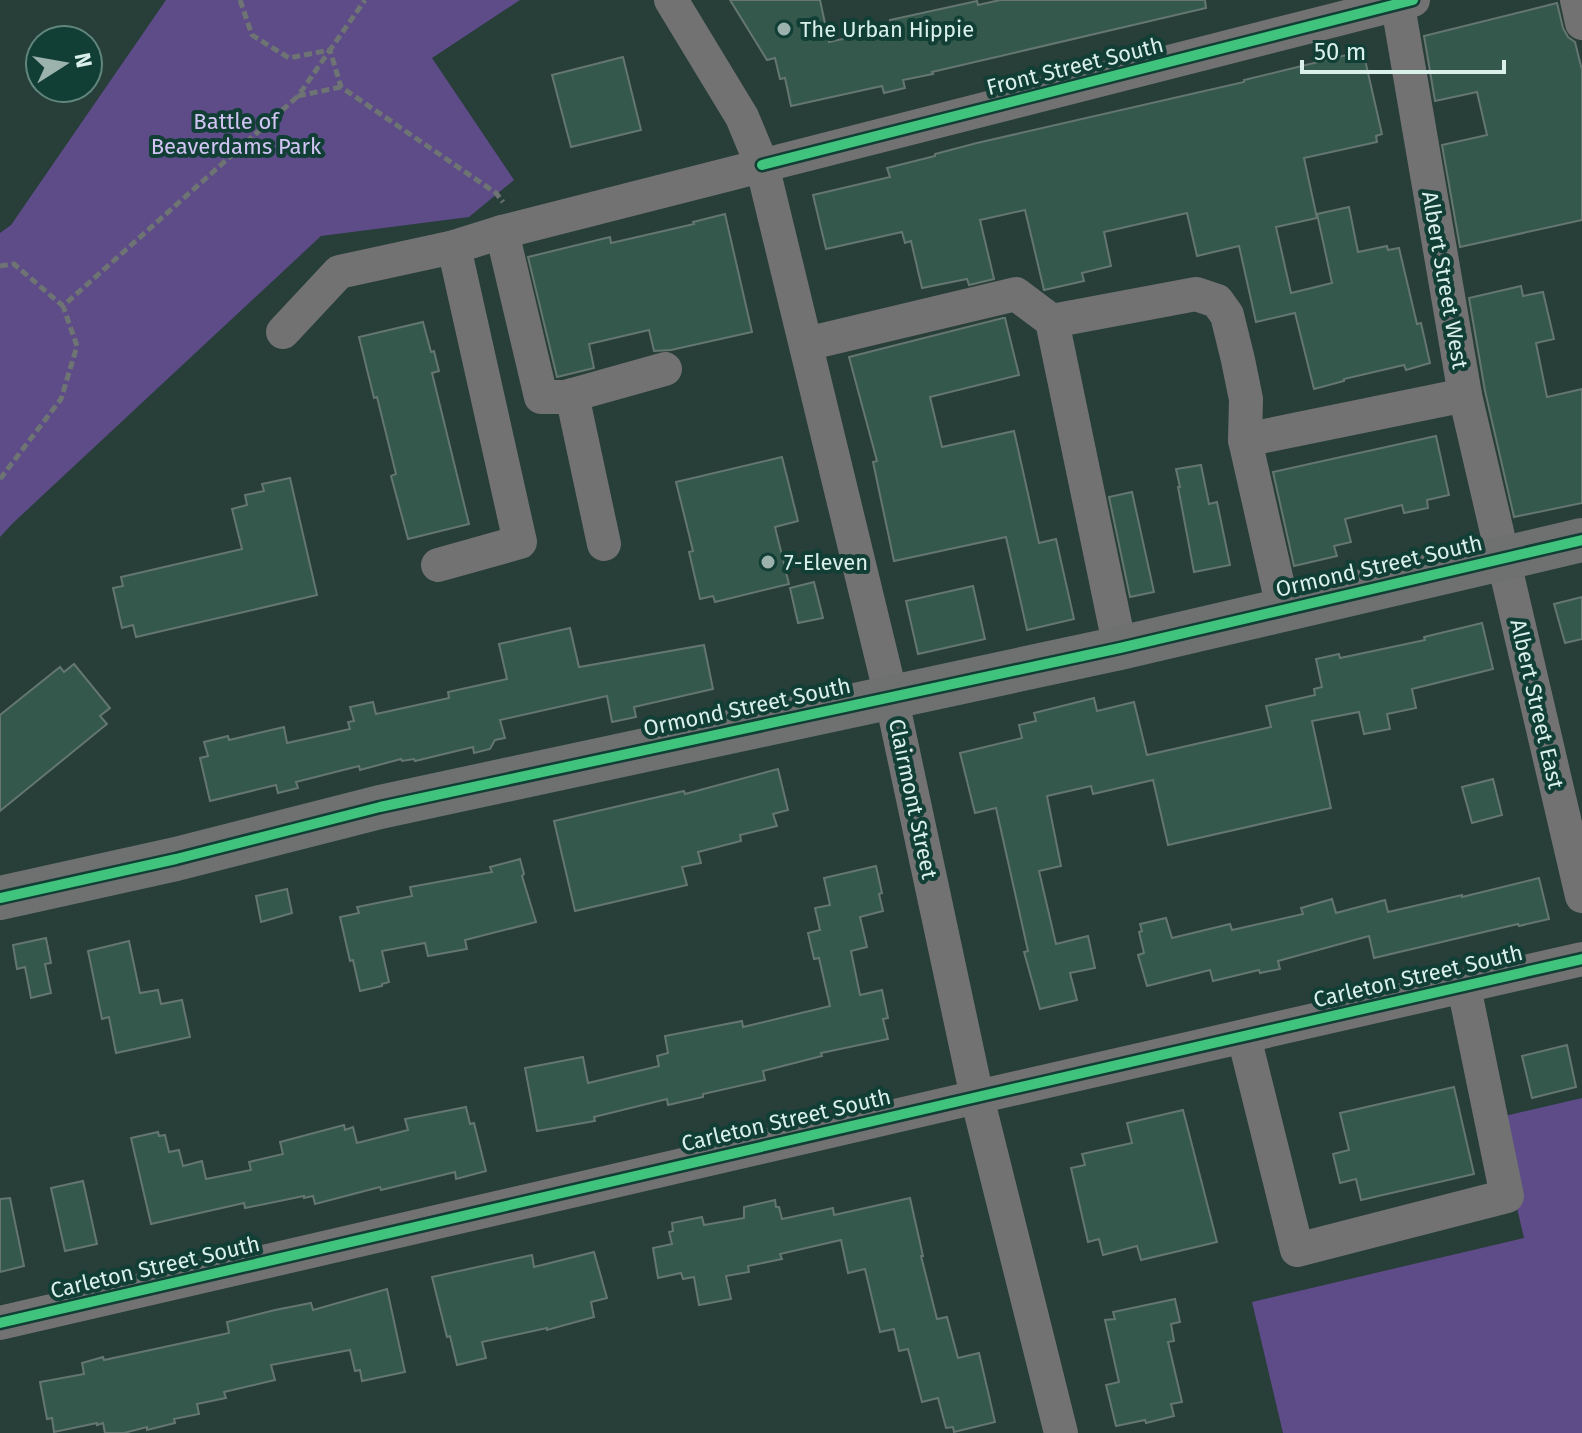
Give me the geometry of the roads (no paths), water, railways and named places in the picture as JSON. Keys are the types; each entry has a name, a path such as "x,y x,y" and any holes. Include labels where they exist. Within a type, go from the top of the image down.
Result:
{"main road":[{"name":"Ormond Street South","path":"0,898 176,859 380,807 1120,648 1582,540"}],"street":[{"name":"Clairmont Street","path":"671,0 742,117 762,165 891,696 977,1097 1061,1433"},
{"path":"1577,0 1582,23"},
{"name":"Front Street South","path":"283,332 339,272 454,247 1402,1"},
{"name":"Albert Street West","path":"1402,1 1465,395 1503,559"},
{"path":"513,230 541,397 565,397 665,369"},
{"path":"438,565 520,542 454,247"},
{"path":"806,344 1016,294 1052,321 1120,648"},
{"path":"1052,321 1196,294 1217,301 1227,315 1238,360 1246,399 1245,440 1283,608"},
{"path":"572,395 604,544"},
{"path":"1245,440 1465,395"},
{"name":"Albert Street East","path":"1503,559 1582,896"},
{"name":"Carleton Street South","path":"0,1323 1582,959"},
{"path":"1244,1037 1297,1250 1507,1196 1464,987"}],"place":[{"name":"The Urban Hippie","path":"784,29"},
{"name":"7-Eleven","path":"768,562"}],"park label":[{"name":"Battle of Beaverdams Park","path":"236,134"}]}
